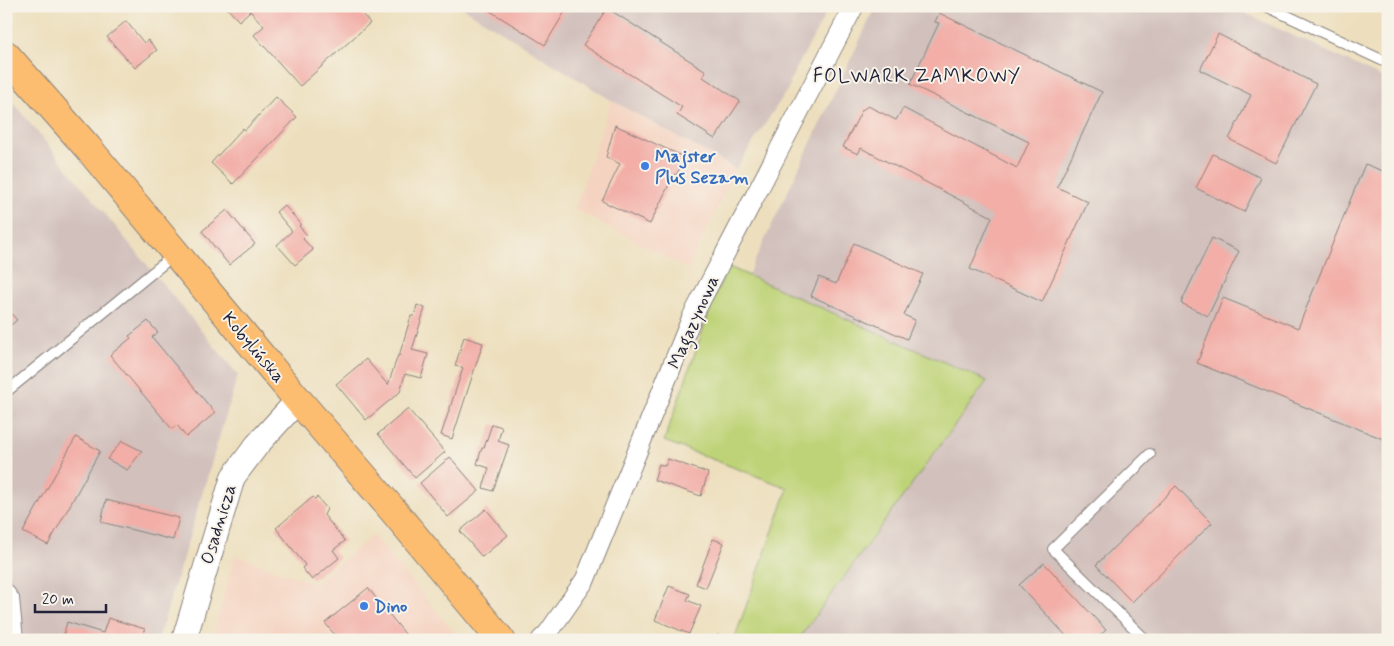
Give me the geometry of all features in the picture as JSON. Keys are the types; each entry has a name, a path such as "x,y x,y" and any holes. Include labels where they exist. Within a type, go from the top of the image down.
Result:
{"main road":[{"name":"Kobylińska","path":"6,55 88,148 175,254 501,640"}],"street":[{"name":"Magazynowa","path":"541,640 548,633 585,580 692,318 854,6"},
{"name":"Osadnicza","path":"184,640 233,477 256,445 298,400"}],"lane":[{"path":"1266,6 1388,63"},
{"path":"6,392 175,254"},
{"path":"1146,640 1053,549 1150,454"},
{"path":"6,586 14,598 18,640"}],"shaded area":[{"path":"460,6 830,6 789,82 791,84 736,169 611,100"},
{"path":"876,6 1230,6 1388,80 1388,640 798,640 987,382 748,275"},
{"path":"6,94 238,375 158,640 6,640"},
{"path":"611,100 736,169 688,269 575,209"},
{"path":"373,535 461,640 211,640 235,555 314,584"}],"green space":[{"path":"729,267 987,381 798,640 734,640 788,488 664,441 716,293"}],"building":[{"path":"225,6 355,6 370,23 300,86 254,35 264,26 250,11 239,21"},
{"path":"482,6 564,6 567,8 545,45"},
{"path":"607,8 706,71 703,77 740,101 715,139 677,115 682,107 583,45"},
{"path":"939,13 1102,92 1057,187 1088,202 1042,302 970,269 992,217 861,148 858,154 843,147 862,110 868,106 896,120 903,108 1017,168 1029,142 910,84 939,23 935,22"},
{"path":"126,21 144,43 148,40 157,50 135,68 107,37"},
{"path":"1218,34 1316,84 1276,163 1229,139 1251,95 1200,70"},
{"path":"276,97 297,117 233,184 211,163 243,128 245,130"},
{"path":"615,125 686,158 676,175 674,174 650,224 602,201 620,164 606,157"},
{"path":"1213,154 1261,178 1244,212 1196,188"},
{"path":"1365,164 1388,173 1388,441 1197,363 1223,298 1298,328"},
{"path":"284,205 301,224 299,226 307,235 303,239 313,250 295,265 277,245 292,231 276,212"},
{"path":"227,210 255,244 229,265 202,231"},
{"path":"1212,238 1239,251 1208,316 1181,303"},
{"path":"854,243 923,274 904,315 915,320 907,339 811,296 819,277 836,284"},
{"path":"417,305 425,308 412,350 428,354 421,378 405,374 400,392 366,420 336,384 366,359 388,385 411,316 414,316"},
{"path":"6,308 17,320 6,329"},
{"path":"148,321 158,333 152,337 215,413 186,437 177,425 172,429 110,355"},
{"path":"464,337 483,343 452,439 441,435 463,368 455,366"},
{"path":"408,409 445,452 415,478 378,434"},
{"path":"492,424 502,427 498,441 509,445 493,491 483,488 489,468 477,464"},
{"path":"76,437 100,451 48,545 23,532"},
{"path":"122,441 142,451 127,470 107,459"},
{"path":"450,457 479,491 448,517 420,483"},
{"path":"668,459 708,473 701,496 654,480 659,464 665,466"},
{"path":"1176,486 1212,523 1132,602 1096,565"},
{"path":"313,497 315,499 317,497 327,509 324,515 345,541 333,550 339,558 312,580 302,568 305,565 276,528"},
{"path":"106,500 179,518 173,540 101,522"},
{"path":"486,509 508,535 482,557 460,531"},
{"path":"713,539 724,543 706,588 696,584"},
{"path":"1044,563 1106,630 1095,640 1070,640 1019,585"},
{"path":"669,586 690,594 687,600 701,606 689,634 655,620"},
{"name":"Dino","path":"368,588 410,640 339,640 325,623"},
{"path":"108,618 145,629 142,640 62,640 67,622 103,633"},
{"path":"717,635 731,639 731,640 715,640"}],"place":[{"name":"Majster Plus Sezam","path":"645,166"},
{"name":"Dino","path":"364,606"}],"district":[{"name":"FOLWARK ZAMKOWY","path":"917,75"}]}
